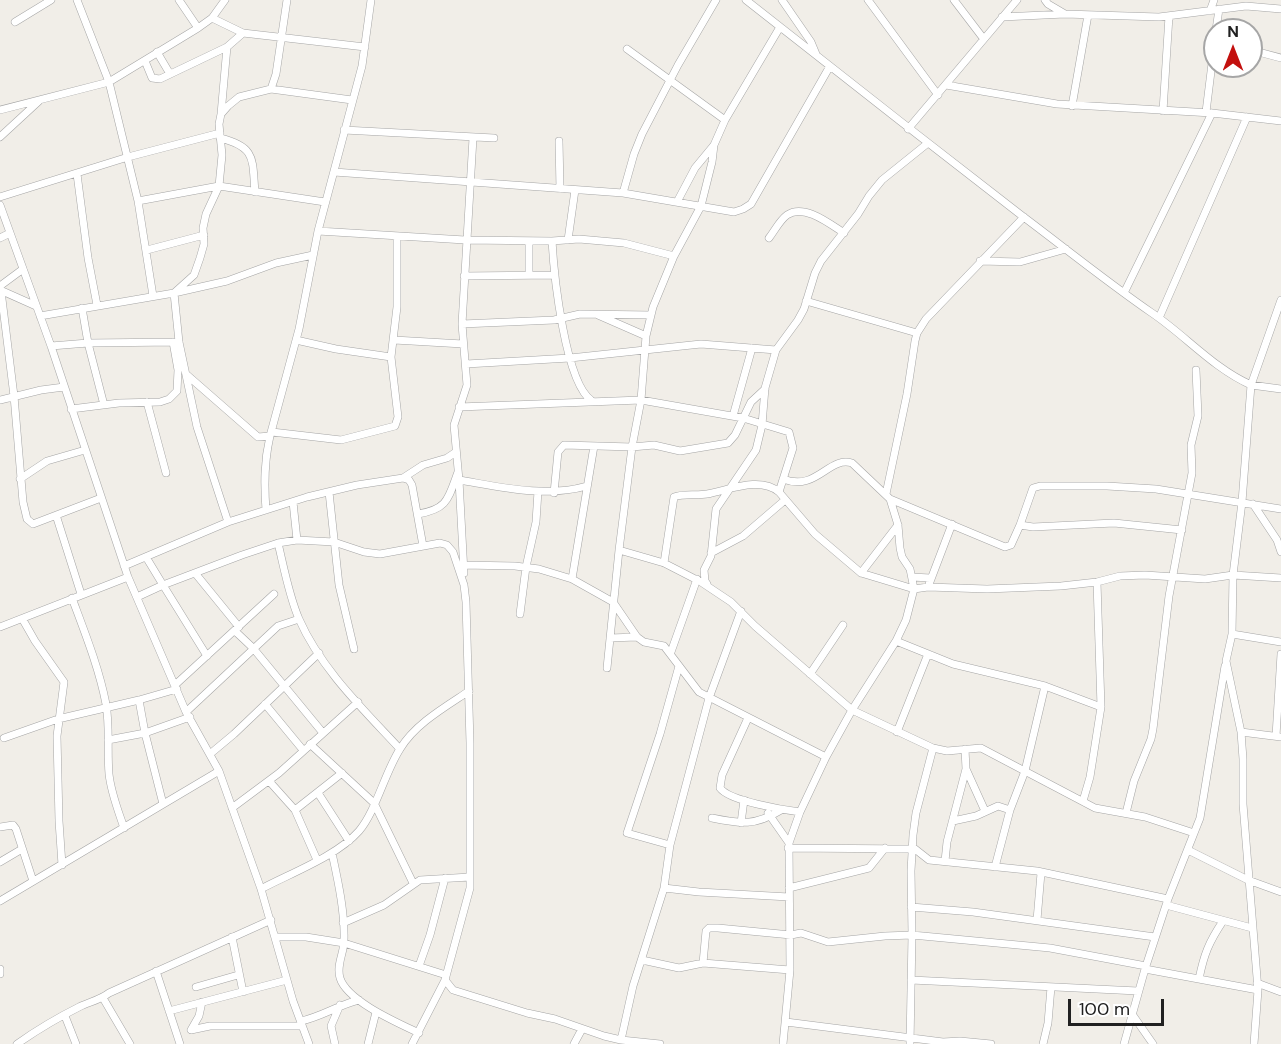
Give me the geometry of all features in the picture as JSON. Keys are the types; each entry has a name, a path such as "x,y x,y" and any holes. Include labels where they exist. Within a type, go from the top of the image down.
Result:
{"street":[{"path":"15,22 51,0"},
{"path":"77,0 109,82 138,201 153,296"},
{"path":"179,0 198,28"},
{"path":"0,110 109,82 198,28 212,18 225,0"},
{"path":"271,89 276,74 287,0"},
{"path":"266,510 263,481 265,457 296,340 318,231 365,47 372,0"},
{"path":"623,193 642,134 716,0"},
{"path":"746,0 908,129 1159,318 1215,364 1251,385 1281,389"},
{"path":"782,0 811,42 817,56"},
{"path":"868,0 938,95"},
{"path":"954,0 983,38"},
{"path":"908,129 1017,0"},
{"path":"1045,0 1065,14"},
{"path":"1210,10 1214,0"},
{"path":"1002,17 1065,14 1169,16 1246,6 1281,9"},
{"path":"1219,9 1219,18"},
{"path":"1072,106 1088,15"},
{"path":"1163,111 1169,16"},
{"path":"212,18 243,33 365,47"},
{"path":"678,202 695,168 714,145 725,120 780,27"},
{"path":"145,61 152,78 160,79 227,47 243,33"},
{"path":"174,293 194,275 202,251 206,214 219,186 222,155 221,114 227,47"},
{"path":"627,49 725,120"},
{"path":"157,52 170,74"},
{"path":"1263,54 1281,58"},
{"path":"334,172 623,193 734,212 751,204 830,66"},
{"path":"1124,293 1209,113 1212,78"},
{"path":"946,85 1072,106 1209,113 1281,121"},
{"path":"221,114 238,97 271,89 352,100"},
{"path":"0,137 41,100"},
{"path":"1159,318 1247,117"},
{"path":"344,130 495,138"},
{"path":"0,196 128,157 220,135 248,150 251,156 255,192"},
{"path":"416,1043 418,1033 446,978 467,903 470,877 469,691 454,425 467,385 462,324 465,240 473,138"},
{"path":"559,141 560,189"},
{"path":"710,587 705,581 704,570 711,553 716,508 753,457 762,425 765,388 776,350 791,332 804,309 821,261 882,180 928,143"},
{"path":"607,668 632,447 641,400 646,336 651,315 674,256 701,206 714,145"},
{"path":"77,174 88,258 97,305"},
{"path":"138,201 219,186 325,202"},
{"path":"568,240 575,190"},
{"path":"0,205 51,346 128,577 188,714 219,771 261,889 287,980 309,1044"},
{"path":"769,237 784,218 798,210 844,233"},
{"path":"783,1044 791,935 788,846 800,812 826,757 852,710 896,641 906,620 914,589 910,569 902,557 898,525 888,497 917,333 926,319 1024,217"},
{"path":"318,231 465,240 552,242 568,240 624,243 674,256"},
{"path":"0,238 10,234"},
{"path":"147,250 204,235"},
{"path":"186,374 258,437 283,432 341,440 395,426 398,417 391,357 397,307 397,236"},
{"path":"529,241 529,274"},
{"path":"552,242 554,275 570,358 583,392 592,401"},
{"path":"980,261 1020,262 1066,249"},
{"path":"40,316 174,293 227,281 276,263 313,255"},
{"path":"0,289 23,269"},
{"path":"464,276 554,275"},
{"path":"0,289 36,306"},
{"path":"0,289 14,396 20,479 29,522 33,524 101,498"},
{"path":"71,409 170,399 177,391 178,369 174,293"},
{"path":"1124,1044 1145,967 1203,802 1232,634 1233,575 1242,502 1251,385 1281,300"},
{"path":"806,301 917,333"},
{"path":"82,308 88,343 104,405"},
{"path":"462,324 554,320 580,314 651,315"},
{"path":"596,314 646,336"},
{"path":"296,340 336,349 391,357"},
{"path":"394,340 463,344"},
{"path":"51,346 88,343 176,342"},
{"path":"176,342 186,374 197,427 228,522"},
{"path":"466,364 570,358 701,344 776,350"},
{"path":"733,416 752,348"},
{"path":"1126,813 1134,781 1151,740 1153,729 1172,576 1192,473 1191,445 1198,416 1196,370"},
{"path":"0,400 64,387"},
{"path":"554,493 558,452 564,445 632,447 654,445 680,452 728,443 735,435 751,402 765,388"},
{"path":"190,395 204,391"},
{"path":"459,407 641,400 743,418 779,428 789,432 791,436 791,458 779,492"},
{"path":"147,402 166,473"},
{"path":"275,422 283,432"},
{"path":"572,579 594,446"},
{"path":"20,479 47,461 85,450"},
{"path":"124,566 228,522 329,492 403,478 423,465 447,458 456,452"},
{"path":"447,458 458,475 554,493 587,486"},
{"path":"783,479 792,483 808,481 838,464 848,462 888,497 1005,547 1011,545 1034,488 1040,486 1141,487 1281,509"},
{"path":"418,514 435,511 442,506 458,475"},
{"path":"403,478 409,480 412,485 423,546"},
{"path":"663,563 674,496 706,494 745,486 766,485 773,486 815,534 861,573 914,589 1061,586 1097,582 1120,576 1172,576 1204,579 1233,575 1281,578"},
{"path":"520,614 526,567 536,522 538,491"},
{"path":"329,492 339,585 354,649"},
{"path":"711,553 743,536 785,500"},
{"path":"293,502 297,540"},
{"path":"1253,504 1277,540 1281,552"},
{"path":"56,515 81,594"},
{"path":"1020,525 1033,527 1114,523 1182,530"},
{"path":"928,587 952,524"},
{"path":"861,573 898,525"},
{"path":"137,597 163,585 278,543 297,540 334,542 375,554 440,543 447,545 453,552 464,585"},
{"path":"278,543 299,619 319,653 332,674 400,749"},
{"path":"619,550 663,563 710,587 741,611 755,626 852,710 933,748 947,751 981,748 1095,808 1145,817 1194,833"},
{"path":"146,557 207,656"},
{"path":"463,565 526,567 572,579 613,602 637,637 644,642 664,646 671,652 692,684 710,698 826,757"},
{"path":"195,573 218,603 241,625 245,640 323,733"},
{"path":"0,627 23,620 81,594 128,577"},
{"path":"912,577 930,578"},
{"path":"671,652 697,579"},
{"path":"1083,801 1090,777 1101,707 1097,582"},
{"path":"4,738 58,719 139,700 176,687 274,594"},
{"path":"72,598 90,649 106,708 109,775 124,828"},
{"path":"283,623 295,607"},
{"path":"621,1040 633,986 664,888 670,845 710,698 741,611"},
{"path":"108,740 145,733 188,714 278,626 299,619"},
{"path":"23,620 64,682 58,719 62,865"},
{"path":"241,625 245,640"},
{"path":"810,674 843,625"},
{"path":"1232,634 1281,642"},
{"path":"610,638 637,637"},
{"path":"896,641 953,664 1046,686 1101,707"},
{"path":"210,754 319,653"},
{"path":"897,732 928,654"},
{"path":"1241,732 1279,737 1281,654"},
{"path":"1226,661 1241,732 1243,804 1257,987 1254,1044"},
{"path":"670,845 627,833 660,734 679,666"},
{"path":"995,867 1010,810 1026,771 1046,686"},
{"path":"261,889 332,853 349,841 361,829 405,741 442,709 469,691"},
{"path":"139,700 163,804"},
{"path":"232,808 269,781 358,702"},
{"path":"265,704 303,750"},
{"path":"748,718 722,775 720,782 723,792 733,797 781,810 800,812"},
{"path":"310,744 374,803 413,883"},
{"path":"910,1041 912,849 916,813 933,748"},
{"path":"945,861 947,842 966,769 965,749"},
{"path":"966,769 985,811"},
{"path":"0,901 219,771"},
{"path":"295,810 342,774"},
{"path":"269,781 295,810 317,860"},
{"path":"318,793 349,841"},
{"path":"741,824 744,800"},
{"path":"762,805 788,846"},
{"path":"952,821 976,816 999,806 1010,810"},
{"path":"712,818 741,824 753,823 781,810"},
{"path":"0,827 13,825 16,829 33,881"},
{"path":"788,846 912,849 929,860 1041,873 1167,902 1252,928"},
{"path":"789,888 869,868 885,848"},
{"path":"0,862 22,849"},
{"path":"1188,850 1248,880 1281,892"},
{"path":"332,853 343,922 344,943 339,967 340,979 359,1000 376,1012 418,1033"},
{"path":"1037,920 1041,873"},
{"path":"343,922 384,905 420,880 470,877"},
{"path":"419,966 445,878"},
{"path":"664,888 789,897"},
{"path":"911,907 1037,920 1155,937"},
{"path":"17,1044 49,1022 65,1016 92,1000 103,998 156,971 271,920"},
{"path":"1199,979 1208,943 1223,921"},
{"path":"703,963 707,929 791,935 801,933 828,942 912,935 1070,950 1199,979 1281,992"},
{"path":"232,937 243,992"},
{"path":"276,938 306,937 344,943 419,966 446,978 453,990 527,1013 555,1019 604,1036 660,1044"},
{"path":"642,960 679,968 703,963 790,970"},
{"path":"156,971 180,1044"},
{"path":"196,987 238,975"},
{"path":"170,1011 287,980"},
{"path":"911,980 1138,991"},
{"path":"1043,1044 1048,1023 1051,987"},
{"path":"103,998 130,1044"},
{"path":"176,1033 210,1026 302,1024 340,1005 359,1000"},
{"path":"192,1030 199,1016 202,1002"},
{"path":"334,1044 331,1026 340,1005"},
{"path":"368,1044 376,1012"},
{"path":"1132,1014 1153,1044"},
{"path":"65,1016 76,1044"},
{"path":"786,1022 910,1041 991,1044"},
{"path":"574,1044 582,1029"},
{"path":"604,1036 609,1044"}]}
